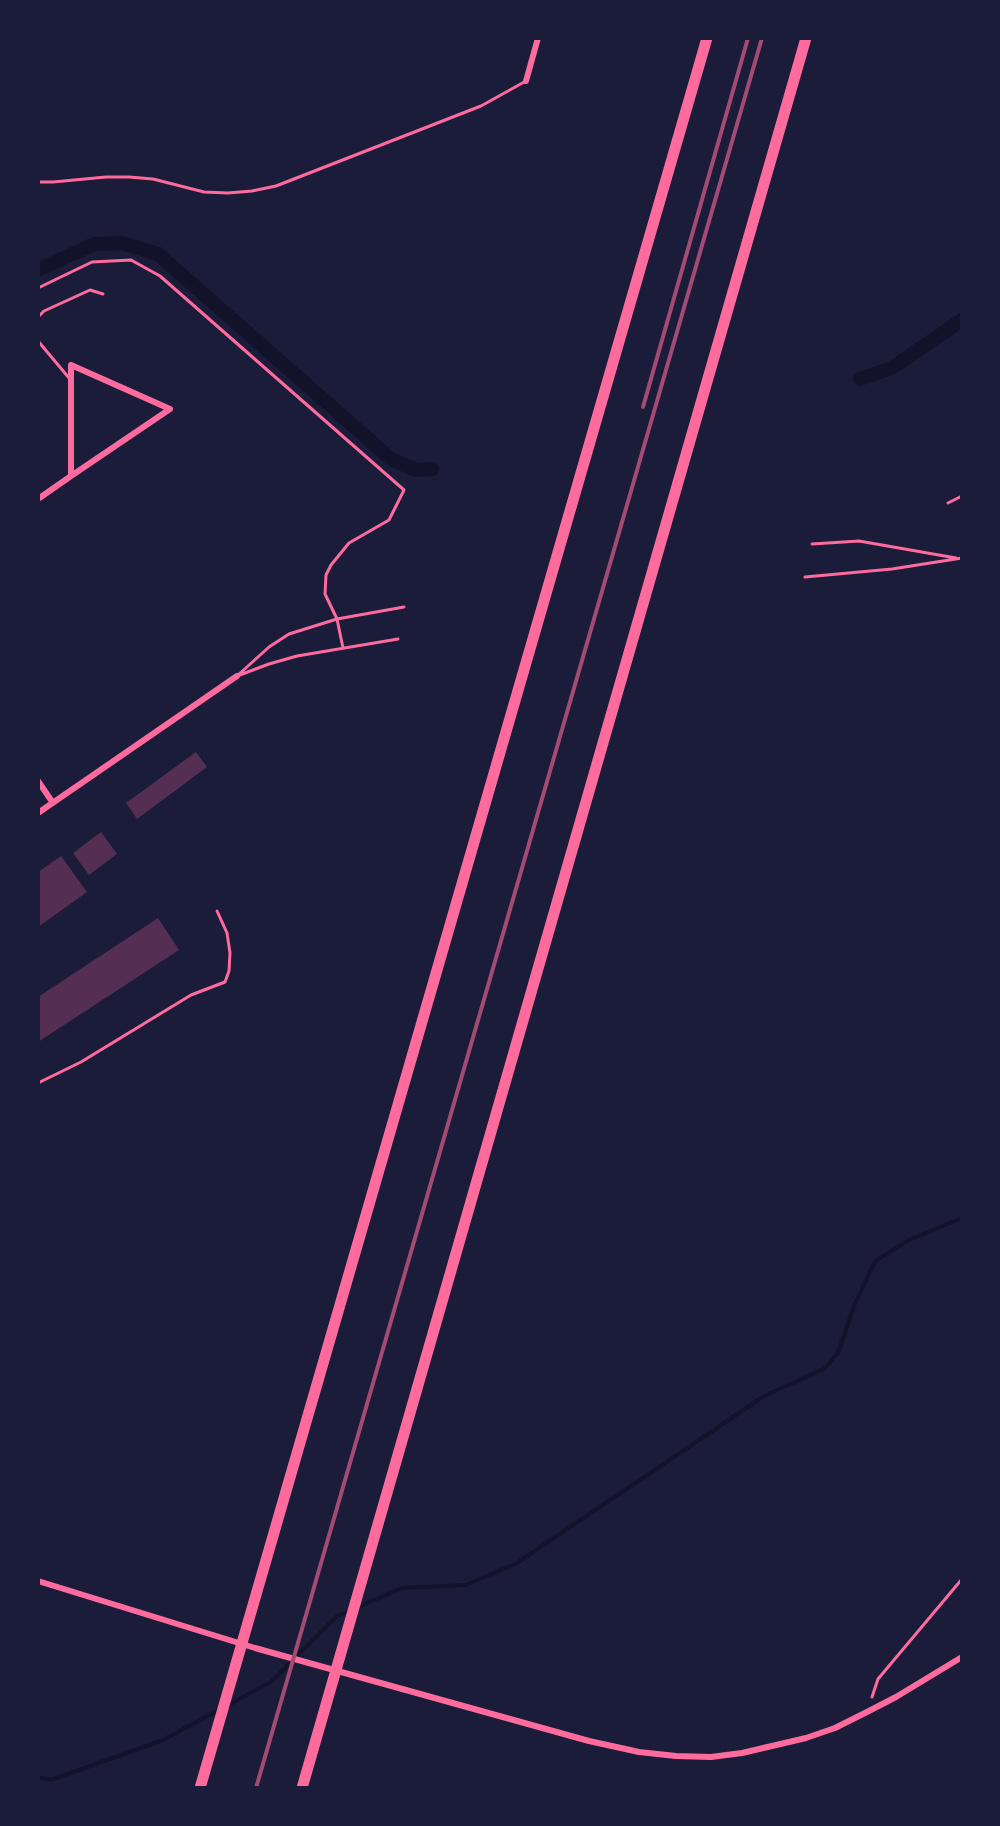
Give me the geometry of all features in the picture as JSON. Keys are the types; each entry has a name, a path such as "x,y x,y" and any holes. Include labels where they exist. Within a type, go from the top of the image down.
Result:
{"highway":[{"path":"200,1788 705,38"},
{"path":"302,1788 806,38"}],"street":[{"path":"526,81 538,38"},
{"path":"38,499 170,409 71,365 71,476"},
{"path":"38,813 237,676"},
{"path":"38,781 53,803"},
{"path":"38,1581 255,1648 589,1741 676,1756 711,1757 774,1747 835,1728 896,1697 962,1657"}],"lane":[{"path":"38,182 129,177 153,179 204,192 252,191 276,186 481,106 526,81"},
{"path":"38,288 92,262 131,260 160,276 404,490 389,520 349,543 326,575 325,594 337,619 343,648"},
{"path":"38,317 44,311 90,290 103,294"},
{"path":"38,341 71,381"},
{"path":"948,503 962,496"},
{"path":"812,544 859,541 961,558"},
{"path":"805,577 892,569 961,558"},
{"path":"237,676 254,659 289,634 337,619 404,607"},
{"path":"237,676 297,656 398,639"},
{"path":"38,1083 81,1062 191,995 225,982 230,953 227,933 217,911"}],"path":[{"path":"867,1712 878,1679 962,1579"}],"building":[{"path":"196,752 207,767 137,819 126,803"},
{"path":"101,832 117,854 89,875 73,853"},
{"path":"61,856 87,892 38,927 38,872"},
{"path":"158,918 179,950 38,1042 38,997"}],"waterway":[{"path":"38,270 94,244 122,243 158,254 391,459 416,470 432,469"},
{"path":"860,379 892,368 962,320"},
{"path":"358,1607 402,1588 466,1585 517,1563 764,1396 824,1369 838,1353 854,1306 875,1261 909,1240 962,1218"},
{"path":"38,1777 51,1780 163,1740 271,1682 337,1616 350,1611"}],"railway":[{"path":"643,407 748,38"},
{"path":"256,1788 762,38"}]}
